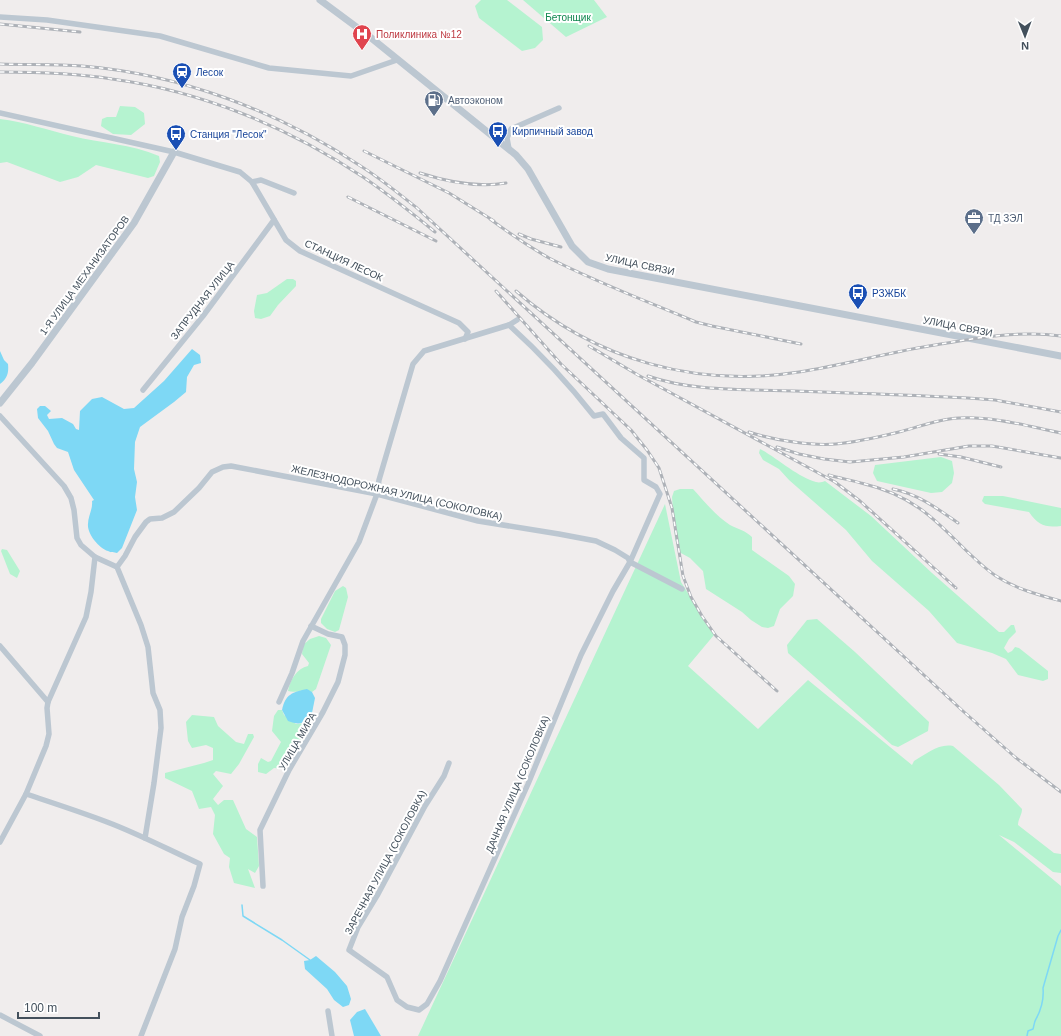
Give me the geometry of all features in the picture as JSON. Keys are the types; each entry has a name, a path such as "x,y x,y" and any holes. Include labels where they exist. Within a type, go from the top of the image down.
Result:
{"street":[{"name":"УЛИЦА СВЯЗИ","path":"320,0 516,155 528,169 572,246 588,262 616,270 1061,356"},
{"path":"0,17 47,20 160,36 269,68 351,76 397,60"},
{"path":"509,149 507,138 511,129 559,108"},
{"name":"СТАНЦИЯ ЛЕСОК","path":"0,113 174,152 240,172 252,182 286,240 300,251 459,323 468,332 465,339"},
{"name":"1-Я УЛИЦА МЕХАНИЗАТОРОВ","path":"0,403 32,363 134,223 174,152"},
{"path":"252,182 261,180 294,193"},
{"name":"ЗАПРУДНАЯ УЛИЦА","path":"143,390 202,316 274,220"},
{"path":"279,702 292,673 303,641 359,542 377,494 379,480 413,364 424,351 509,325 517,320"},
{"name":"ДАЧНАЯ УЛИЦА (СОКОЛОВКА)","path":"419,1010 427,1004 440,981 528,784 581,655 613,591 630,562 660,494 656,487 644,480 644,458 620,438 603,414 594,416 573,389 509,325"},
{"path":"0,416 64,486 71,498 77,538 81,545 95,557 117,567 141,625 148,647 153,693 160,710 161,728 145,838"},
{"name":"ЖЕЛЕЗНОДОРОЖНАЯ УЛИЦА (СОКОЛОВКА)","path":"117,567 146,522 150,519 162,518 174,512 199,488 212,472 223,467 231,466 377,494 478,521 596,541 628,558 630,562 682,589"},
{"path":"0,842 26,794 46,746 49,734 48,702 86,617 95,557"},
{"name":"УЛИЦА МИРА","path":"263,886 260,830 289,770 324,712 338,682 345,655 345,645 342,637 328,634 311,626"},
{"path":"0,646 48,702"},
{"name":"ЗАРЕЧНАЯ УЛИЦА (СОКОЛОВКА)","path":"419,1010 407,1007 397,1000 387,977 349,950 358,927 378,894 425,806 444,776 449,763"},
{"path":"26,794 107,822 200,864 194,886 182,917 175,949 140,1036"},
{"path":"328,1012 332,1036"},
{"path":"0,1015 40,1036"}],"green space":[{"path":"481,0 507,0 542,27 543,40 535,48 522,51 479,18 475,6"},
{"name":"Бетонщик","path":"523,0 594,0 607,17 566,37"},
{"path":"120,106 135,107 144,113 145,124 131,135 113,134 101,126 102,119 107,117 116,117"},
{"path":"0,119 27,124 72,136 138,149 159,156 160,162 154,176 148,178 96,165 78,177 60,182 7,162 0,163"},
{"path":"287,279 293,279 296,281 296,286 270,316 261,319 255,318 254,311 257,295 267,293"},
{"path":"760,449 809,480 817,482 825,481 871,516 932,573 999,632 1004,632 1011,625 1014,625 1016,632 1009,639 1004,648 1008,653 1015,647 1019,648 1048,671 1048,679 1043,681 1018,675 1006,659 992,653 957,643 929,611 872,561 846,530 789,480 779,469 763,460 759,453"},
{"path":"941,457 952,461 954,473 952,483 942,492 931,493 877,481 873,473 875,465"},
{"path":"680,489 693,489 720,517 730,525 750,535 752,537 752,550 789,576 795,584 793,596 780,609 774,626 768,628 762,627 706,589 703,571 690,558 679,552 675,539 672,497 674,491"},
{"path":"984,496 1003,496 1061,508 1061,526 1042,525 1029,512 985,504 982,501"},
{"path":"665,504 681,582 714,635 688,666 758,729 808,680 912,765 914,761 933,750 948,745 953,746 999,785 1022,809 1018,825 1054,853 1061,854 1061,873 1053,872 1014,842 999,835 1061,886 1061,1036 418,1036"},
{"path":"2,549 7,550 20,571 17,578 10,574 1,551"},
{"path":"343,586 346,588 348,597 339,630 335,632 327,629 321,623 321,619 335,591"},
{"path":"817,619 855,652 929,722 928,731 898,747 892,745 788,653 787,645 807,620"},
{"path":"319,636 326,638 331,645 316,689 312,692 306,690 295,692 288,691 290,683 297,672 308,666 309,663 302,654 303,645 310,639"},
{"path":"278,710 282,710 284,715 296,724 305,723 304,734 287,769 274,768 266,774 258,772 258,764 261,758 268,762 271,761 281,742 272,731 274,716"},
{"path":"192,715 214,717 218,726 236,742 244,744 248,734 253,734 254,737 239,764 231,774 216,771 213,774 223,786 213,799 218,805 224,800 233,800 246,829 257,837 259,866 255,873 248,869 255,888 234,883 229,867 230,858 224,854 213,834 215,815 211,807 199,809 192,791 165,778 165,773 213,760 213,748 206,745 192,748 188,741 186,722"}],"water":[{"path":"192,349 200,355 201,363 194,365 187,377 186,392 140,427 135,442 134,469 137,482 135,497 137,510 122,548 117,553 109,552 97,544 89,532 88,521 92,501 94,500 74,470 68,452 57,448 54,444 48,431 38,418 37,409 40,406 45,406 51,411 47,415 49,419 62,418 73,424 76,429 79,430 80,411 92,399 102,397 124,409 134,408 164,381"},
{"path":"0,351 4,360 8,364 8,373 6,378 0,384"},
{"path":"307,689 312,692 315,698 311,718 300,723 288,721 282,710 285,700 290,695 298,691"},
{"path":"316,956 335,972 347,986 351,999 349,1005 343,1007 334,1000 327,989 305,969 304,961 310,960"},
{"path":"365,1009 381,1036 354,1036 350,1020 357,1012"}],"waterway":[{"path":"242,905 243,916 282,940 310,960"},
{"path":"1027,1036 1028,1031 1033,1029 1041,1008 1043,988 1061,930"}],"railway":[{"path":"0,24 80,32"},
{"path":"0,64 72,65 119,70 155,77 191,87 226,98 295,128 328,146 374,175 417,208 964,712 1015,757 1061,792"},
{"path":"0,72 70,74 98,77 178,92 211,102 274,127 305,142 382,190 435,232"},
{"path":"364,151 449,193 494,221"},
{"path":"420,173 463,183 484,185 506,183"},
{"path":"348,197 436,241"},
{"path":"490,219 549,258 603,283 696,322 801,344"},
{"path":"519,234 531,239 561,247"},
{"path":"496,291 561,364 631,430 647,450 659,468 672,508 683,576 691,597 716,636 777,691"},
{"path":"516,291 547,315 579,335 613,351 648,363 685,372 722,376 761,376 799,372 918,348 982,337 1014,334 1045,334 1061,336"},
{"path":"589,346 638,375 835,482 860,501 956,588"},
{"path":"648,376 683,385 720,389 968,398 995,400 1061,412"},
{"path":"749,432 769,438 792,442 836,444 899,432 944,420 972,418 1010,422 1061,433"},
{"path":"777,447 799,454 850,462 904,457 969,446 992,446 1061,458"},
{"path":"939,454 961,457 1001,467"},
{"path":"829,475 877,487 906,500 939,524 976,560 996,576 1020,588 1061,601"},
{"path":"893,489 919,498 958,523"}],"place":[{"name":"Поликлиника №12","path":"362,51"},
{"name":"Лесок","path":"182,89"},
{"name":"Автоэконом","path":"434,117"},
{"name":"Кирпичный завод","path":"498,148"},
{"name":"Станция \"Лесок\"","path":"176,151"},
{"name":"ТД ЗЭЛ","path":"974,235"},
{"name":"РЗЖБК","path":"858,310"}]}
